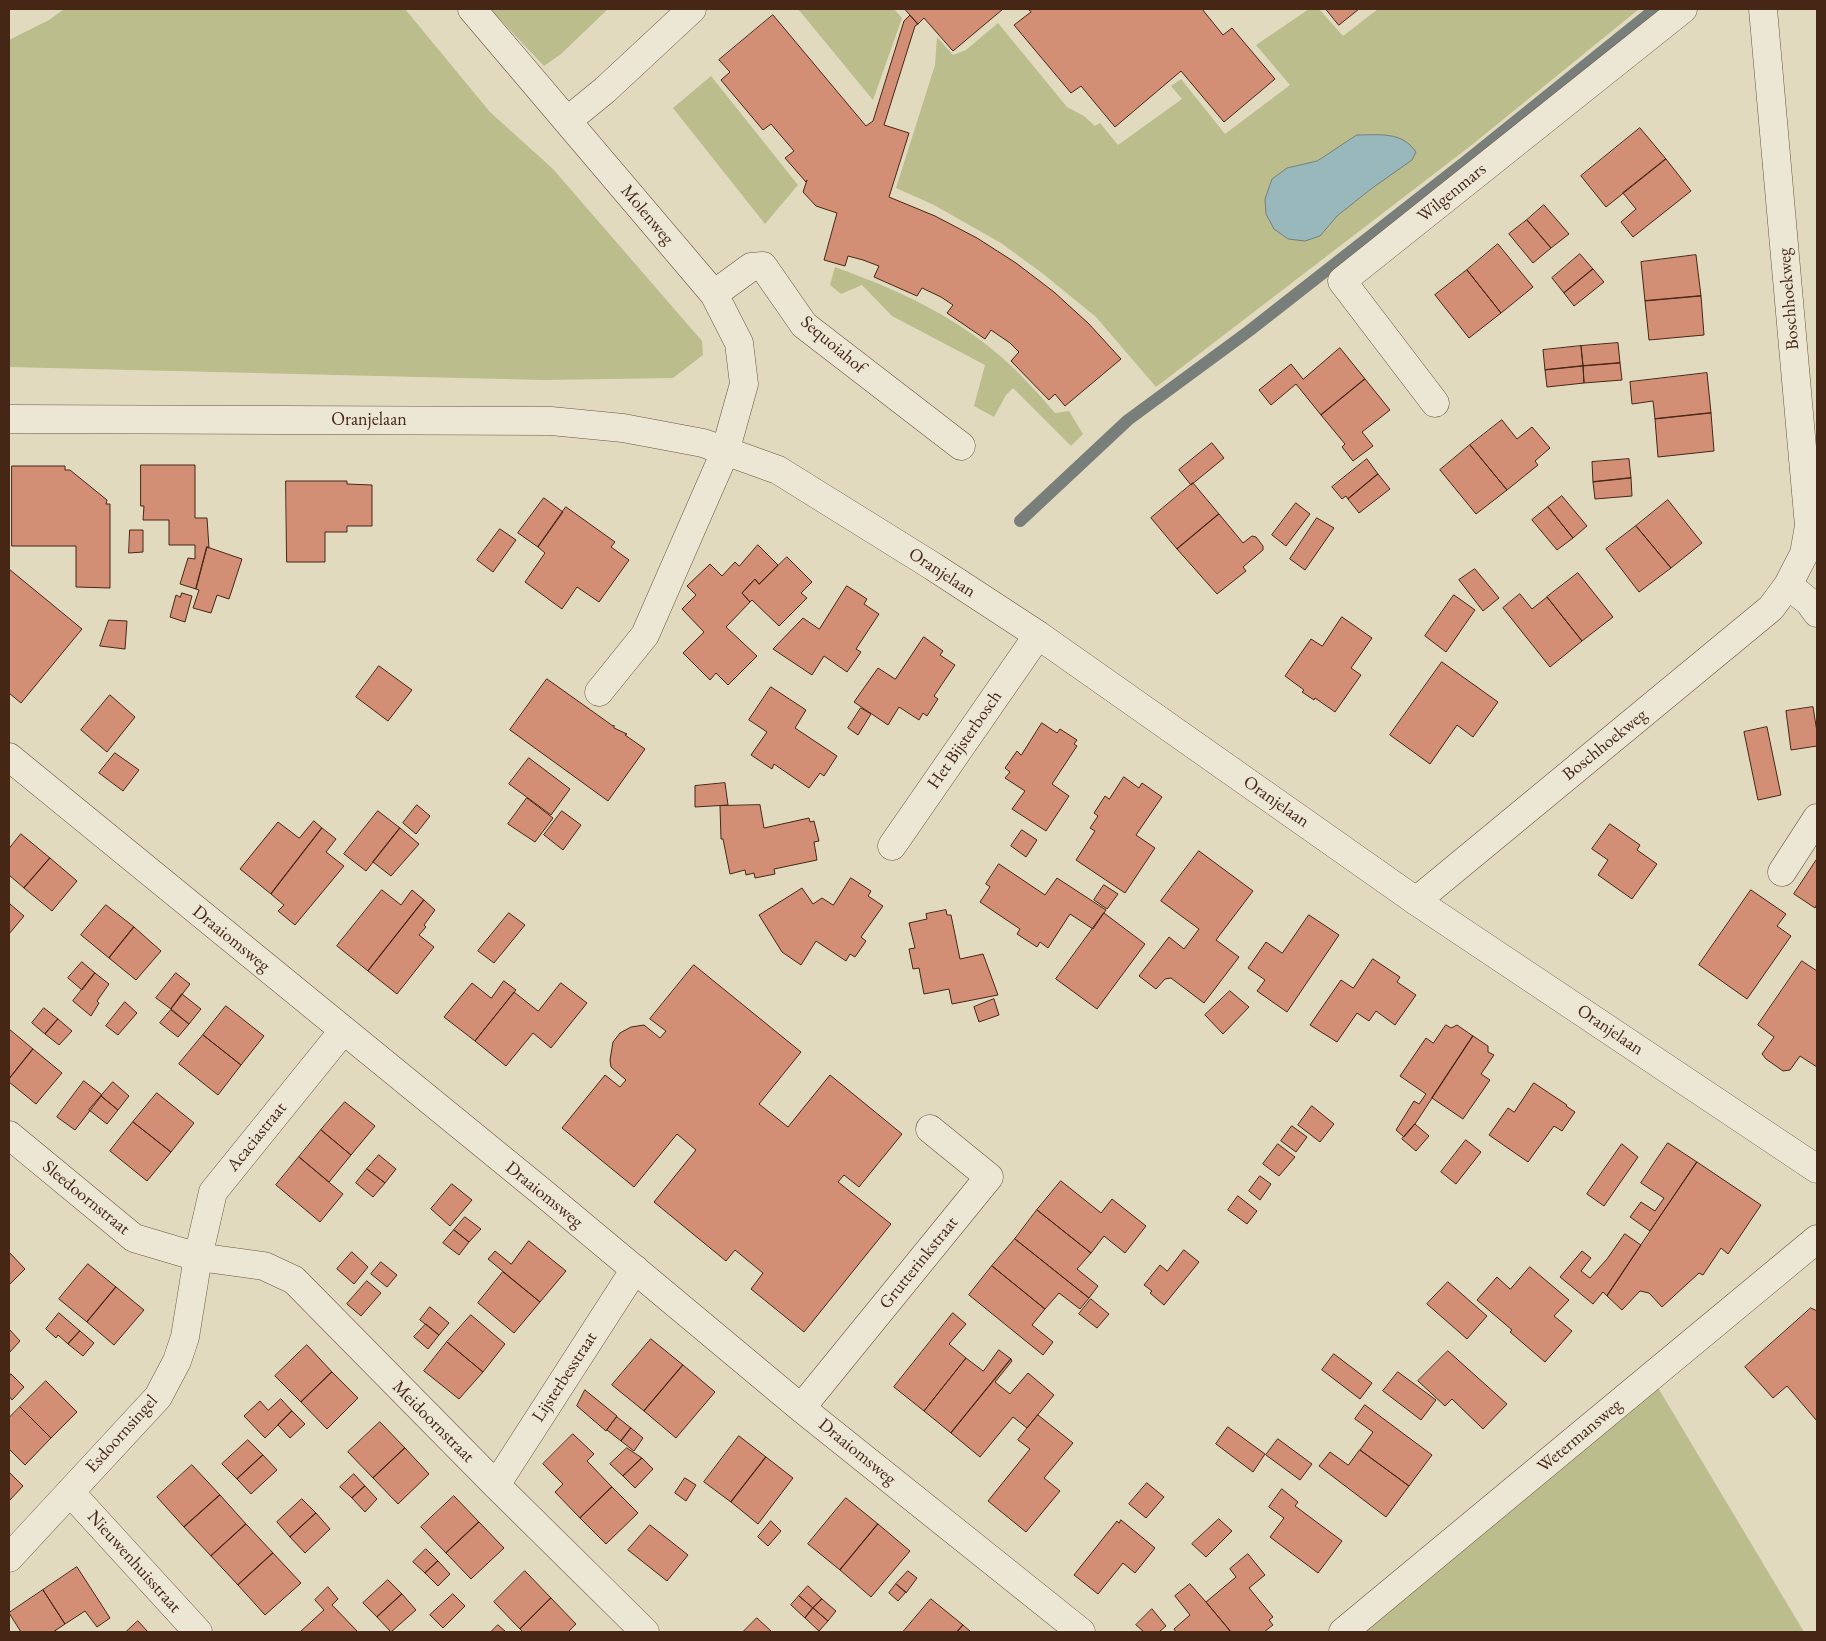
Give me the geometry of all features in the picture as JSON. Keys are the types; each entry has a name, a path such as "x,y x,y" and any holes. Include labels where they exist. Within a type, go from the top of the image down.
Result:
{"street":[{"name":"Molenweg","path":"472,9 714,294 739,343 744,384 725,452"},
{"path":"567,121 605,90 692,9"},
{"name":"Wilgenmars","path":"1435,403 1342,281 1683,9"},
{"name":"Boschhoekweg","path":"1416,901 1771,608 1788,585 1804,554 1809,526 1763,9"},
{"name":"Sequoiahof","path":"714,294 751,267 763,266 804,325 961,446"},
{"name":"Oranjelaan","path":"9,419 551,420 623,428 703,442 725,452 778,470 1038,634 1416,901 1817,1169"},
{"path":"599,692 645,635 725,452"},
{"path":"1788,585 1809,602 1817,614"},
{"name":"Het Bijsterbosch","path":"892,846 1038,634"},
{"name":"Draaiomsweg","path":"9,757 802,1408 1081,1632"},
{"path":"1782,872 1817,818"},
{"name":"Acaciastraat","path":"198,1257 213,1192 343,1031"},
{"name":"Grutterinkstraat","path":"802,1408 988,1177 930,1129"},
{"name":"Sleedoornstraat","path":"9,1135 134,1238 198,1257"},
{"name":"Wetermansweg","path":"1343,1632 1817,1239"},
{"name":"Meidoornstraat","path":"198,1257 264,1266 294,1280 496,1485 645,1632"},
{"name":"Esdoornsingel","path":"9,1558 158,1397 177,1361 185,1337 198,1257"},
{"name":"Lijsterbesstraat","path":"496,1485 635,1269"},
{"name":"Nieuwenhuisstraat","path":"70,1492 198,1632"}],"green space":[{"path":"64,9 405,9 490,112 553,169 702,341 703,355 673,378 543,380 9,367 9,40 49,20"},
{"path":"490,9 608,9 561,54 544,66"},
{"path":"798,9 894,9 902,18 873,100"},
{"path":"1309,9 1319,9 1343,36 1378,9 1639,9 1473,144 1156,387 1096,317 1042,273 1001,243 934,205 896,188 935,65 937,37 953,55 966,50 998,23 1067,107 1084,116 1095,126 1100,123 1118,145 1182,99 1171,86 1181,79 1225,134 1290,85 1256,45","holes":["1358,135 1371,189 1337,216 1320,236 1287,168 1317,161"]},
{"path":"711,76 798,185 765,224 673,108"},
{"path":"835,267 900,293 962,327 1007,362 1055,413 1069,411 1083,434 1071,446 1013,388 1006,395 994,417 974,406 985,365 892,316 862,285 841,294 830,285"},
{"path":"1654,1381 1804,1632 1360,1632"}],"water":[{"path":"1357,135 1397,137 1404,140 1416,152 1412,160 1337,216 1320,236 1305,241 1288,239 1274,229 1266,214 1265,199 1272,179 1287,168 1317,161"}],"building":[{"path":"905,9 1003,9 953,51 924,18 918,24"},
{"path":"1028,9 1202,9 1223,35 1232,28 1275,79 1224,122 1181,71 1115,127 1081,86 1071,93 1014,25 1031,12"},
{"path":"1326,9 1359,9 1339,25"},
{"path":"773,15 866,126 873,121 904,21 910,15 918,24 915,26 884,125 909,133 889,197 935,216 977,238 1016,263 1054,292 1089,324 1121,359 1065,406 1055,394 1049,400 1011,361 1019,352 1010,343 991,330 985,339 947,313 953,305 941,297 922,288 917,296 874,277 879,266 863,260 848,256 845,266 824,260 837,213 816,206 803,192 807,180 806,182 785,158 794,151 771,124 763,130 721,80 730,72 719,60"},
{"path":"1640,128 1666,159 1606,207 1581,176"},
{"path":"1666,159 1691,191 1633,237 1621,222 1636,209 1623,193"},
{"path":"1544,205 1569,234 1551,248 1527,220"},
{"path":"1527,220 1551,248 1533,263 1509,234"},
{"path":"1498,244 1533,287 1501,313 1467,270"},
{"path":"1580,254 1593,269 1564,293 1552,278"},
{"path":"1696,255 1701,296 1645,301 1641,262"},
{"path":"1593,269 1604,282 1574,306 1564,293"},
{"path":"1467,270 1501,313 1469,338 1435,295"},
{"path":"1701,296 1704,335 1649,340 1645,301"},
{"path":"1618,343 1620,363 1583,366 1581,346"},
{"path":"1581,346 1583,366 1545,370 1543,350"},
{"path":"1340,348 1365,379 1321,415 1296,384 1271,405 1259,390 1291,364 1303,379"},
{"path":"1620,363 1622,380 1584,383 1583,366"},
{"path":"1583,366 1584,383 1547,387 1545,370"},
{"path":"1707,373 1711,413 1655,419 1653,401 1632,404 1630,382"},
{"path":"1365,379 1390,410 1362,432 1373,446 1353,461 1342,447 1345,444 1321,415"},
{"path":"1711,413 1714,451 1658,457 1655,419"},
{"path":"1502,420 1517,439 1532,427 1550,448 1535,461 1538,465 1507,490 1470,445"},
{"path":"1212,443 1224,458 1191,485 1179,470"},
{"path":"1470,445 1507,490 1476,514 1440,470"},
{"path":"1367,459 1378,474 1348,499 1346,496 1342,499 1332,487"},
{"path":"1629,459 1631,478 1593,482 1592,462"},
{"path":"141,465 195,465 195,518 207,518 209,548 207,547 196,589 180,584 188,558 195,559 195,545 169,545 169,520 143,520 144,506 141,506"},
{"path":"12,466 65,466 65,470 70,470 107,500 106,504 110,504 110,588 76,587 76,546 12,546"},
{"path":"1378,474 1390,489 1359,513 1348,499"},
{"path":"1631,478 1632,496 1595,499 1593,482"},
{"path":"286,481 347,481 347,484 372,485 372,526 347,526 347,532 325,532 325,562 287,562"},
{"path":"1193,483 1219,514 1177,549 1151,518"},
{"path":"1562,496 1587,526 1573,538 1548,507"},
{"path":"544,498 563,512 538,547 518,533"},
{"path":"1668,500 1702,543 1671,568 1636,526"},
{"path":"1296,503 1310,514 1286,546 1272,535"},
{"path":"566,507 615,542 611,547 629,560 599,602 577,587 562,609 525,582 545,553 538,547"},
{"path":"1548,507 1573,538 1557,550 1532,520"},
{"path":"1219,514 1243,543 1252,536 1256,537 1263,546 1263,550 1243,567 1246,571 1217,594 1177,549"},
{"path":"1317,518 1334,528 1305,570 1290,559"},
{"path":"1636,526 1671,568 1639,592 1606,549"},
{"path":"500,529 516,540 493,572 477,560"},
{"path":"130,530 143,530 143,552 129,553"},
{"path":"758,545 778,565 759,584 755,579 742,593 750,602 726,627 757,656 728,685 716,673 710,680 683,653 704,632 682,609 696,595 687,586 710,564 722,576 735,562 739,566"},
{"path":"207,547 242,559 229,599 217,595 211,613 193,608 199,590 196,589"},
{"path":"787,557 812,582 801,593 807,598 779,626 742,593 755,579 759,584"},
{"path":"9,569 82,629 21,703 9,693"},
{"path":"1475,569 1499,598 1483,611 1459,580"},
{"path":"1578,573 1613,617 1582,641 1547,597"},
{"path":"847,586 867,599 864,604 879,614 856,649 861,652 847,672 824,656 812,675 773,649 803,618 819,629"},
{"path":"182,593 192,596 185,622 170,617 176,595 180,597"},
{"path":"1520,594 1532,609 1547,597 1582,641 1550,667 1503,608"},
{"path":"1454,595 1475,610 1446,652 1425,636"},
{"path":"1342,617 1372,638 1351,668 1361,675 1335,712 1315,698 1314,700 1302,692 1304,690 1285,676 1311,639 1322,646"},
{"path":"109,620 127,621 125,649 100,646"},
{"path":"924,637 943,651 940,655 955,665 934,696 938,699 927,716 923,713 919,720 899,707 888,725 854,702 878,668 895,679"},
{"path":"1442,662 1498,702 1473,737 1457,725 1430,764 1390,735"},
{"path":"379,666 412,690 388,721 356,697"},
{"path":"547,679 614,725 614,728 627,734 625,735 645,749 608,801 510,730"},
{"path":"771,687 806,710 795,728 837,756 824,776 820,773 809,788 774,764 772,769 751,755 767,732 749,720"},
{"path":"110,695 135,717 107,752 81,730"},
{"path":"1813,707 1817,746 1791,750 1786,711"},
{"path":"861,708 871,714 858,735 848,728"},
{"path":"1042,723 1057,733 1060,729 1077,740 1074,744 1077,746 1052,784 1069,796 1046,831 1012,809 1025,791 1005,778 1010,772 1005,768 1017,751 1021,755"},
{"path":"1767,727 1781,795 1758,800 1744,732"},
{"path":"115,753 139,770 123,791 99,773"},
{"path":"529,758 570,789 551,815 509,784"},
{"path":"1124,777 1139,788 1142,783 1162,797 1136,835 1155,848 1125,893 1076,860 1095,831 1090,828 1098,816 1094,813 1105,796 1109,799"},
{"path":"725,783 728,805 695,807 695,786"},
{"path":"527,798 553,818 535,842 508,824"},
{"path":"417,805 430,816 416,834 403,823"},
{"path":"760,805 764,828 809,818 810,822 814,821 819,841 814,842 817,860 774,869 775,874 755,878 754,873 746,875 745,870 730,874 723,839 721,839 720,806"},
{"path":"378,811 400,828 366,871 344,854"},
{"path":"562,811 581,825 563,850 544,835"},
{"path":"314,821 322,828 271,894 240,869 278,822 299,838"},
{"path":"1610,824 1640,845 1637,850 1657,864 1632,899 1598,875 1608,860 1592,849"},
{"path":"322,828 336,839 326,852 344,866 295,925 278,911 284,905 271,894"},
{"path":"400,828 419,844 391,876 373,862"},
{"path":"1022,830 1037,840 1026,857 1011,846"},
{"path":"21,834 50,858 24,888 9,875 9,849"},
{"path":"1199,851 1253,891 1216,940 1239,957 1204,1003 1171,978 1165,979 1156,989 1139,976 1169,937 1184,949 1199,929 1161,901"},
{"path":"50,858 77,881 52,911 24,888"},
{"path":"1817,859 1817,904 1815,908 1794,894"},
{"path":"999,864 1045,895 1057,878 1106,910 1093,929 1070,914 1048,948 1040,942 1037,947 1017,934 1020,929 980,902 990,887 986,884"},
{"path":"851,878 871,891 868,896 883,906 861,937 866,941 855,957 850,954 846,961 816,941 801,965 782,952 759,915 802,888 813,904 822,898 833,905"},
{"path":"1104,885 1118,894 1107,909 1094,900"},
{"path":"382,890 401,905 412,890 424,900 368,971 337,946"},
{"path":"1751,890 1786,914 1777,926 1791,936 1747,999 1699,965"},
{"path":"424,900 435,910 424,925 426,927 419,935 434,947 397,994 368,971"},
{"path":"10,904 24,916 9,934 9,906"},
{"path":"106,905 134,927 109,958 81,935"},
{"path":"946,910 947,915 951,915 960,959 983,954 998,995 952,1004 949,989 924,994 919,968 913,969 909,949 915,948 909,923 927,919 926,914"},
{"path":"509,913 525,925 494,963 478,951"},
{"path":"1104,913 1145,944 1097,1009 1056,979"},
{"path":"1309,915 1339,935 1287,1012 1257,991 1265,980 1248,968 1266,942 1282,953"},
{"path":"134,927 161,951 136,980 109,958"},
{"path":"1373,959 1400,977 1397,982 1416,995 1395,1025 1376,1011 1369,1021 1357,1013 1337,1042 1310,1025 1341,980 1353,988"},
{"path":"1802,961 1817,971 1817,1067 1800,1056 1790,1070 1783,1071 1762,1054 1774,1037 1758,1025"},
{"path":"82,962 95,973 82,990 68,978"},
{"path":"694,965 801,1052 759,1104 788,1127 830,1075 902,1134 859,1187 844,1175 838,1182 891,1224 804,1332 751,1289 763,1273 735,1250 726,1261 654,1202 696,1150 677,1134 634,1187 562,1128 605,1075 620,1087 626,1080 611,1067 610,1060 613,1042 620,1033 631,1027 644,1025 660,1038 666,1031 650,1019"},
{"path":"95,973 109,984 97,1001 99,1003 91,1016 73,1001"},
{"path":"176,973 190,984 171,1009 156,998"},
{"path":"504,981 516,990 475,1041 444,1017 472,983 491,998"},
{"path":"561,983 587,1003 551,1048 533,1033 506,1066 475,1041 514,992 538,1011"},
{"path":"1230,991 1249,1007 1223,1034 1205,1015"},
{"path":"182,994 201,1009 189,1024 171,1009"},
{"path":"994,999 999,1015 979,1022 974,1007"},
{"path":"125,1002 137,1013 118,1035 106,1026"},
{"path":"226,1006 264,1036 241,1065 203,1035"},
{"path":"44,1008 58,1019 45,1034 32,1023"},
{"path":"171,1010 189,1024 178,1037 160,1023"},
{"path":"58,1019 72,1031 59,1045 45,1034"},
{"path":"1446,1025 1451,1028 1457,1025 1473,1036 1415,1124 1404,1137 1396,1130 1414,1101 1419,1104 1426,1094 1400,1076 1426,1038 1433,1043"},
{"path":"9,1029 33,1049 9,1079"},
{"path":"203,1035 241,1065 218,1095 179,1064"},
{"path":"1473,1036 1488,1046 1488,1052 1494,1055 1481,1074 1490,1080 1463,1119 1432,1098"},
{"path":"33,1049 62,1073 36,1104 9,1082 9,1079"},
{"path":"84,1081 102,1095 75,1130 57,1117"},
{"path":"113,1082 129,1096 118,1110 101,1096"},
{"path":"1534,1083 1575,1112 1562,1131 1554,1126 1528,1162 1489,1135 1508,1108 1514,1112"},
{"path":"157,1093 194,1123 171,1152 133,1122"},
{"path":"101,1096 118,1110 107,1124 89,1110"},
{"path":"345,1102 375,1126 351,1155 321,1130"},
{"path":"1312,1106 1334,1124 1320,1142 1298,1125"},
{"path":"133,1122 171,1152 147,1181 110,1151"},
{"path":"1415,1124 1429,1136 1416,1151 1402,1139"},
{"path":"1292,1126 1307,1137 1296,1152 1281,1141"},
{"path":"321,1130 351,1155 329,1182 299,1157"},
{"path":"1466,1140 1481,1152 1456,1184 1441,1172"},
{"path":"1668,1143 1697,1162 1650,1231 1630,1217 1641,1202 1655,1211 1664,1198 1641,1183"},
{"path":"1278,1144 1295,1157 1279,1176 1263,1164"},
{"path":"1622,1144 1638,1157 1604,1206 1587,1194"},
{"path":"379,1155 396,1169 385,1183 367,1169"},
{"path":"299,1157 343,1194 320,1222 276,1185"},
{"path":"1697,1162 1761,1205 1728,1254 1721,1248 1703,1275 1699,1273 1662,1307 1649,1293 1640,1291 1622,1310 1607,1296"},
{"path":"367,1169 385,1183 373,1197 356,1183"},
{"path":"1260,1176 1271,1184 1260,1200 1249,1191"},
{"path":"1061,1181 1101,1213 1112,1199 1146,1226 1125,1253 1104,1236 1091,1253 1037,1210"},
{"path":"452,1184 472,1200 450,1226 431,1209"},
{"path":"1238,1196 1257,1211 1247,1224 1228,1210"},
{"path":"1037,1210 1091,1253 1077,1269 1098,1286 1089,1298 1015,1239"},
{"path":"465,1217 481,1229 469,1242 454,1230"},
{"path":"454,1230 469,1242 459,1255 443,1243"},
{"path":"1625,1234 1641,1245 1607,1296 1603,1292 1593,1304 1560,1277 1582,1251 1591,1258 1581,1271 1590,1278"},
{"path":"1015,1239 1089,1298 1080,1309 1059,1293 1045,1309 992,1266"},
{"path":"529,1241 566,1271 540,1302 488,1259 495,1251 511,1264"},
{"path":"1184,1250 1199,1262 1164,1305 1144,1285 1160,1265 1167,1271"},
{"path":"9,1252 25,1269 9,1285"},
{"path":"352,1252 368,1267 354,1284 337,1269"},
{"path":"381,1262 397,1275 387,1287 371,1274"},
{"path":"88,1264 116,1287 87,1322 59,1299"},
{"path":"992,1266 1045,1309 1032,1325 1053,1342 1043,1355 969,1295"},
{"path":"1530,1267 1569,1300 1554,1316 1572,1331 1545,1362 1477,1300 1497,1277 1510,1289"},
{"path":"503,1272 540,1302 514,1333 478,1303"},
{"path":"367,1281 381,1293 361,1316 347,1304"},
{"path":"1448,1282 1487,1316 1467,1339 1427,1304"},
{"path":"116,1287 144,1310 114,1345 87,1322"},
{"path":"1091,1299 1109,1314 1097,1328 1079,1314"},
{"path":"430,1307 449,1323 439,1335 420,1320"},
{"path":"1811,1308 1817,1311 1817,1421 1787,1386 1773,1398 1745,1367"},
{"path":"59,1313 80,1331 68,1344 58,1335 56,1338 46,1329"},
{"path":"953,1313 966,1324 949,1344 966,1358 924,1411 894,1387"},
{"path":"471,1315 505,1344 483,1372 447,1342"},
{"path":"426,1324 439,1335 428,1349 414,1337"},
{"path":"9,1329 20,1341 9,1353"},
{"path":"80,1331 94,1343 83,1356 68,1344"},
{"path":"651,1339 683,1365 644,1411 612,1385"},
{"path":"447,1342 483,1372 459,1399 424,1371"},
{"path":"307,1345 332,1372 301,1402 275,1376"},
{"path":"999,1350 1011,1359 951,1433 924,1411 966,1358 983,1371"},
{"path":"1448,1351 1507,1404 1483,1429 1452,1399 1445,1406 1418,1381"},
{"path":"1334,1354 1372,1383 1360,1399 1322,1370"},
{"path":"1011,1359 1012,1361 995,1382 1010,1394 1028,1373 1054,1395 1027,1428 1013,1417 980,1457 951,1433"},
{"path":"683,1365 715,1392 676,1438 644,1411"},
{"path":"332,1372 358,1398 327,1429 301,1402"},
{"path":"1398,1372 1436,1400 1421,1420 1383,1391"},
{"path":"11,1374 24,1387 12,1400 9,1396 9,1377"},
{"path":"46,1381 77,1412 51,1438 20,1407"},
{"path":"585,1390 617,1416 606,1431 577,1406"},
{"path":"281,1399 292,1411 265,1438 244,1416 260,1401 268,1410"},
{"path":"1365,1405 1432,1455 1409,1486 1360,1450 1373,1432 1355,1419"},
{"path":"20,1407 51,1438 25,1465 9,1449 9,1418"},
{"path":"292,1411 305,1424 290,1438 278,1425"},
{"path":"1038,1415 1073,1443 1044,1478 1060,1491 1026,1532 988,1501 1030,1449 1018,1440"},
{"path":"617,1417 631,1428 621,1441 607,1430"},
{"path":"380,1422 405,1448 373,1478 348,1452"},
{"path":"1228,1427 1265,1454 1253,1472 1216,1444"},
{"path":"631,1428 643,1438 634,1451 621,1441"},
{"path":"573,1434 594,1454 587,1461 612,1487 580,1518 555,1492 563,1484 543,1464"},
{"path":"739,1436 766,1457 731,1502 704,1482"},
{"path":"1278,1439 1312,1464 1300,1480 1266,1455"},
{"path":"248,1440 263,1455 237,1479 222,1464"},
{"path":"405,1448 429,1474 398,1504 373,1478"},
{"path":"627,1448 642,1458 623,1476 610,1464"},
{"path":"1360,1450 1409,1486 1386,1517 1319,1466 1330,1452 1348,1465"},
{"path":"263,1455 277,1470 251,1494 237,1479"},
{"path":"766,1457 793,1478 758,1524 731,1502"},
{"path":"642,1458 653,1469 635,1488 623,1476"},
{"path":"192,1465 220,1495 184,1527 157,1497"},
{"path":"9,1472 23,1486 9,1501"},
{"path":"354,1474 365,1486 352,1498 340,1487"},
{"path":"685,1478 696,1485 686,1501 675,1493"},
{"path":"1147,1483 1164,1497 1146,1518 1129,1504"},
{"path":"365,1486 377,1499 365,1512 352,1498"},
{"path":"612,1487 638,1513 606,1544 580,1518"},
{"path":"1282,1489 1298,1502 1295,1506 1342,1541 1318,1573 1270,1537 1284,1518 1269,1507"},
{"path":"220,1495 246,1524 211,1556 184,1527"},
{"path":"454,1496 479,1522 446,1553 421,1527"},
{"path":"846,1498 878,1524 840,1570 808,1544"},
{"path":"302,1499 316,1513 290,1537 277,1522"},
{"path":"316,1513 330,1529 305,1553 290,1537"},
{"path":"1219,1519 1232,1531 1206,1557 1192,1544"},
{"path":"1121,1520 1155,1548 1135,1573 1123,1563 1098,1594 1074,1575 1117,1521 1119,1523"},
{"path":"771,1521 781,1531 768,1546 758,1537"},
{"path":"479,1522 504,1548 471,1579 446,1553"},
{"path":"246,1524 273,1553 238,1585 211,1556"},
{"path":"878,1524 910,1551 871,1597 840,1570"},
{"path":"650,1525 688,1555 667,1581 628,1550"},
{"path":"426,1549 438,1561 425,1573 413,1562"},
{"path":"273,1553 301,1583 265,1615 238,1585"},
{"path":"1248,1554 1265,1575 1249,1588 1273,1617 1269,1620 1273,1625 1264,1632 1231,1632 1206,1602 1236,1577 1230,1569"},
{"path":"438,1561 450,1574 438,1586 425,1573"},
{"path":"77,1567 110,1618 97,1627 85,1611 65,1624 43,1590"},
{"path":"525,1571 551,1598 520,1629 494,1602"},
{"path":"908,1571 917,1578 906,1593 896,1584"},
{"path":"388,1580 402,1594 377,1617 363,1603"},
{"path":"896,1584 906,1592 898,1601 889,1593"},
{"path":"1190,1584 1231,1632 1176,1632 1174,1629 1190,1615 1175,1596"},
{"path":"808,1586 822,1599 813,1608 799,1596"},
{"path":"328,1587 338,1599 332,1605 358,1632 300,1632 324,1610 315,1600"},
{"path":"43,1590 65,1624 53,1632 21,1632 9,1613"},
{"path":"402,1594 416,1610 391,1632 377,1617"},
{"path":"453,1594 465,1606 443,1628 430,1615"},
{"path":"799,1596 813,1608 805,1618 791,1605"},
{"path":"551,1598 576,1624 568,1632 523,1632 520,1629"},
{"path":"822,1599 836,1611 828,1621 813,1608"},
{"path":"931,1599 963,1625 957,1632 903,1632"},
{"path":"813,1608 828,1621 819,1631 805,1618"},
{"path":"1152,1609 1166,1626 1159,1632 1144,1632 1136,1625"},
{"path":"757,1618 772,1632 743,1632"},
{"path":"138,1621 148,1632 126,1632"},
{"path":"498,1625 506,1632 491,1632"},
{"path":"963,1625 971,1632 957,1632"}],"waterway":[{"path":"1020,521 1128,420 1249,331 1465,162 1655,9"}]}
